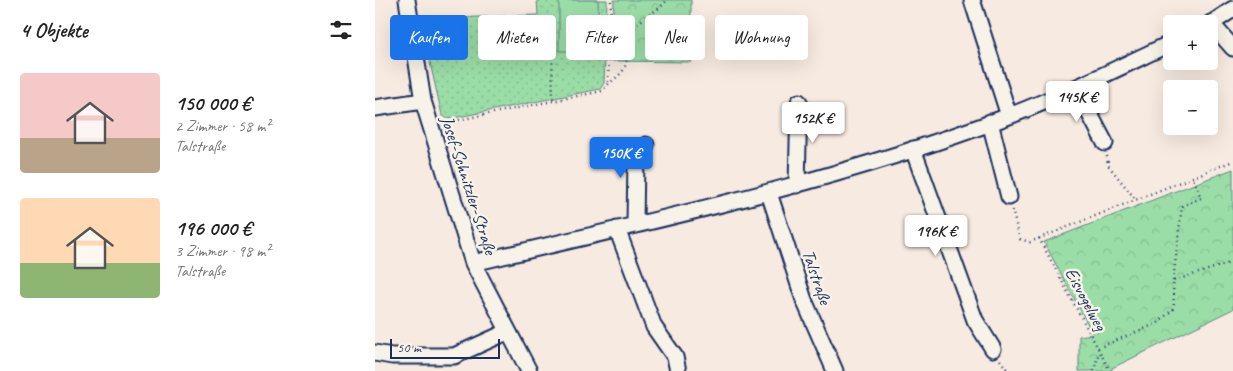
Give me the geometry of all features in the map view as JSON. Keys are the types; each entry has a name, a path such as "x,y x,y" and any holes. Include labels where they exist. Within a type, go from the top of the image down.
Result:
{"street":[{"name":"Josef-Schnitzler-Straße","path":"407,0 423,101 473,263 507,332 529,371"},
{"path":"972,0 1009,116"},
{"path":"1218,19 1233,9"},
{"path":"1218,32 1233,48"},
{"path":"473,263 769,193 913,149 1009,116 1076,88 1163,46"},
{"path":"1076,88 1105,143"},
{"path":"375,108 423,101"},
{"path":"797,185 799,102"},
{"path":"990,122 1009,197"},
{"path":"635,224 636,160 646,144"},
{"path":"913,149 975,320 993,349"},
{"name":"Talstraße","path":"769,193 804,300 835,371"},
{"path":"617,229 655,326 675,357 678,371"},
{"path":"375,353 392,356 454,356 507,332"}],"path":[{"path":"608,82 611,0"},
{"path":"430,126 602,91 608,82 622,72 633,31 645,16 662,8 667,0"},
{"path":"552,60 553,101"},
{"path":"1105,143 1109,165 1136,200"},
{"path":"1009,197 1020,239 1030,242 1233,161"},
{"path":"1095,371 1099,349 1158,323 1174,308 1173,281 1182,206 1201,198 1193,178"},
{"name":"Eisvogelweg","path":"1039,238 1109,371"},
{"path":"1173,281 1233,262"}],"green space":[{"path":"537,0 607,0 606,15 566,15 566,60 605,60 604,83 600,89 448,119 442,115 429,60 468,60 468,17 478,17 478,60 556,60 556,15 538,15"},
{"path":"559,0 598,0 598,15 566,15 566,51 559,51"},
{"path":"614,0 691,0 691,15 645,15 645,60 691,60 691,62 612,61 635,60 635,15 614,15"},
{"path":"1233,169 1233,309 1112,368 1112,371 1079,371 1079,336 1093,334 1044,242"}]}
